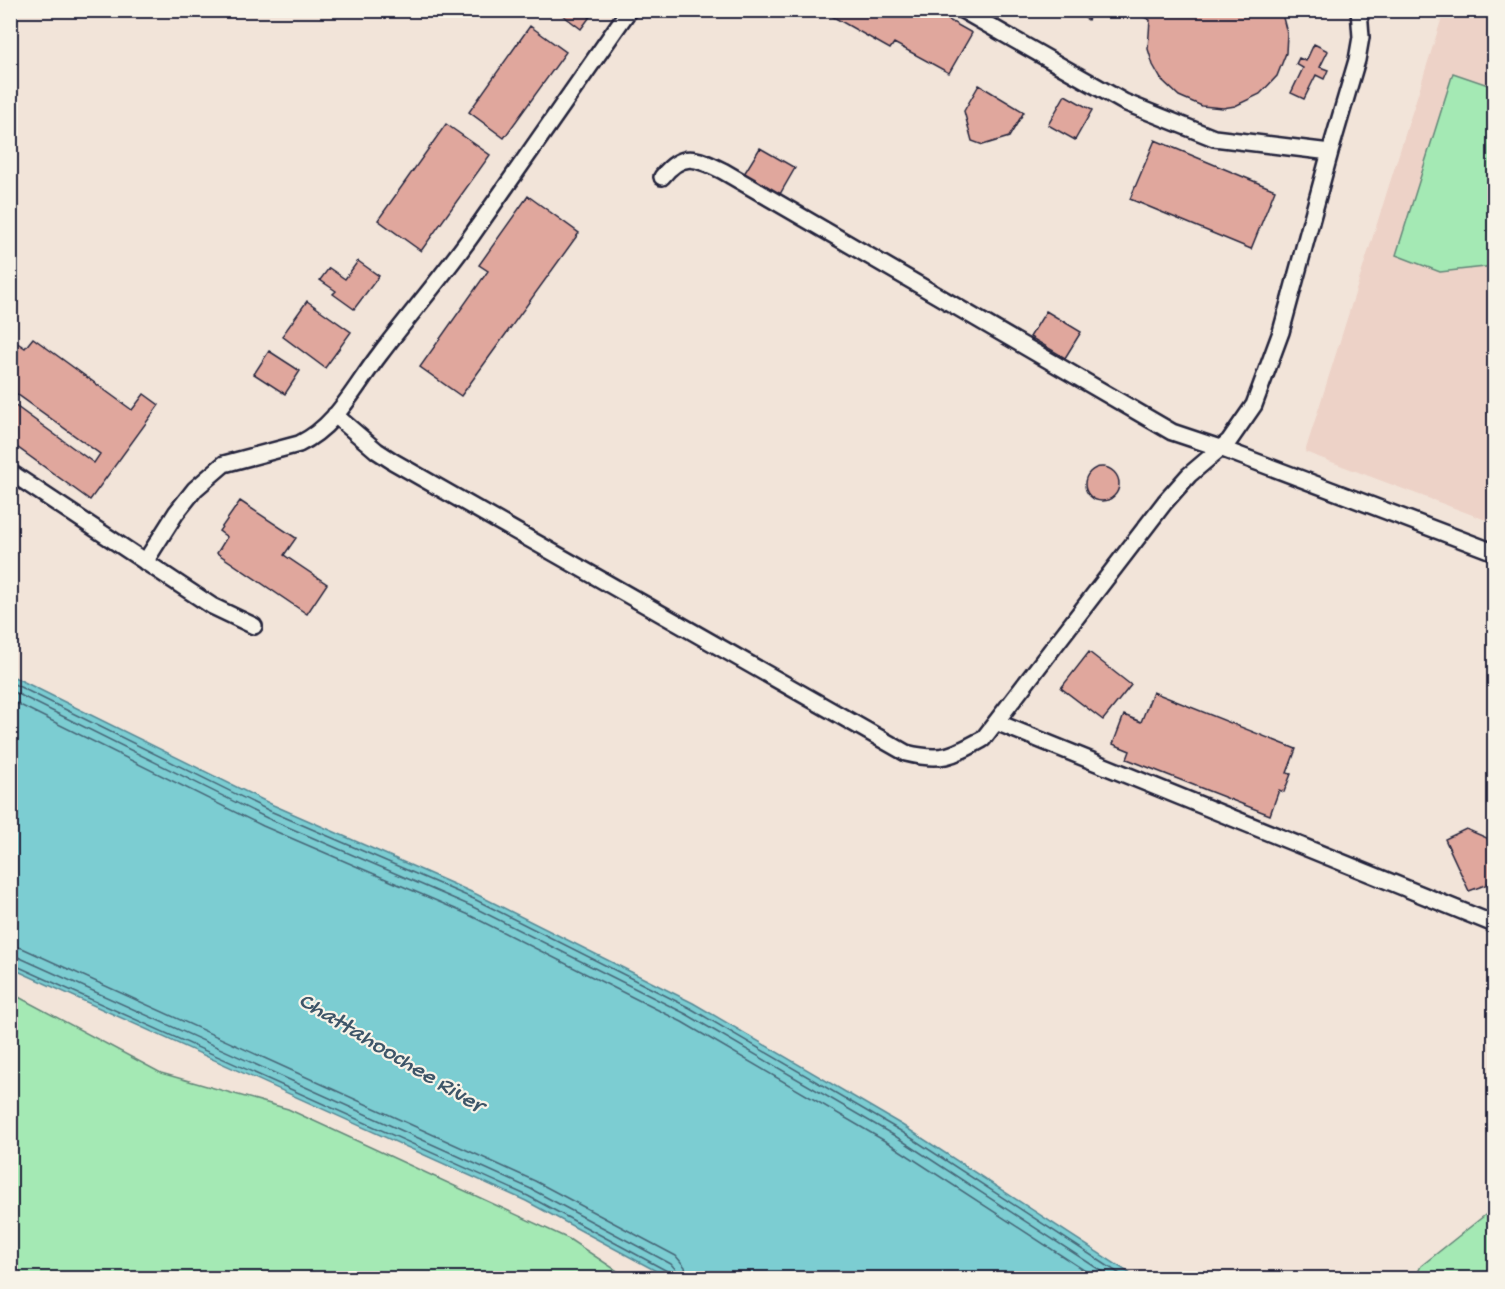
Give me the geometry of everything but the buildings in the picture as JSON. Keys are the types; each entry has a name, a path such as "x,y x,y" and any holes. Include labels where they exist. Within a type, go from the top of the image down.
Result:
{"lane":[{"path":"145,562 176,513 195,489 224,464 299,444 310,439 335,415 471,236 532,145 629,10"},
{"path":"962,10 1124,102 1214,138 1330,152"},
{"path":"335,415 377,452 906,753 924,758 952,756 983,739 1165,502 1189,475 1228,441 1254,405 1281,332 1357,60 1361,37 1359,10"},
{"path":"662,177 683,159 699,160 723,171 1172,432 1494,552"},
{"path":"10,471 212,606 254,627"},
{"path":"996,722 1494,924"}],"shaded area":[{"path":"1444,11 1494,11 1494,523 1305,452"}],"green space":[{"path":"1453,73 1494,87 1494,266 1440,272 1396,255"},
{"path":"11,993 161,1073 288,1109 569,1239 628,1278 11,1278"},
{"path":"1494,1208 1494,1278 1415,1278 1421,1266"}],"water":[{"name":"Chattahoochee River","path":"10,675 273,805 476,894 693,1003 902,1125 1137,1278 669,1278 526,1201 11,968"}]}
